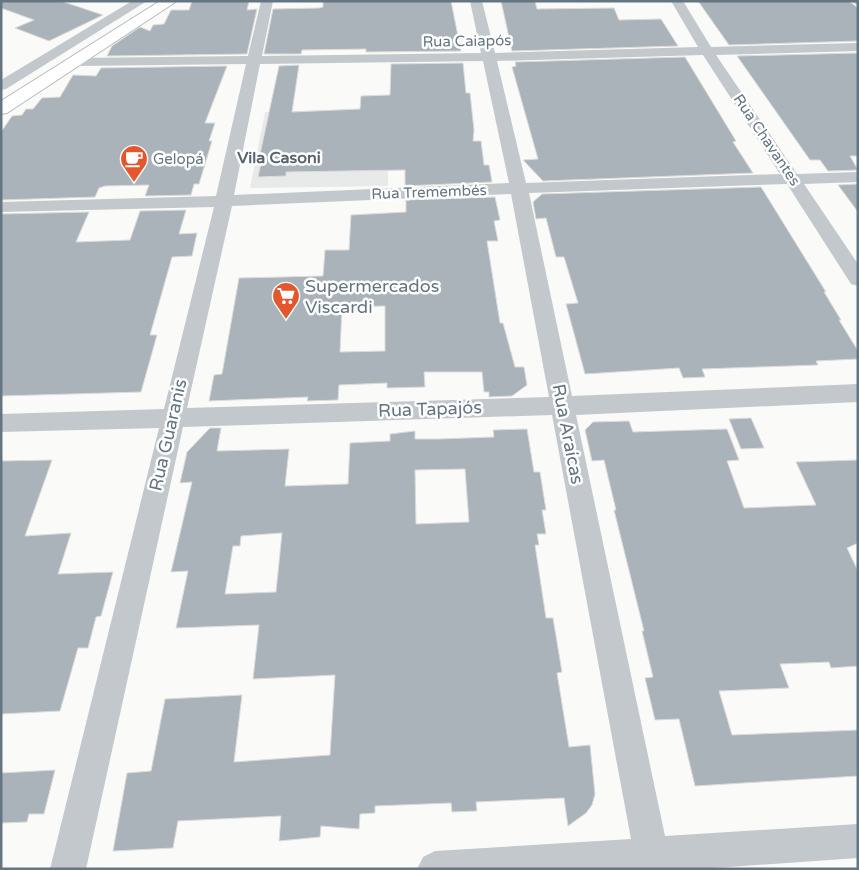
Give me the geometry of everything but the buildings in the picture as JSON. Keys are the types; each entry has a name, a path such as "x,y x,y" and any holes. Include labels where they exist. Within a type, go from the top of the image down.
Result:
{"street":[{"path":"115,1 142,7"},
{"path":"1,86 142,7 170,1"},
{"name":"Rua Guaranis","path":"68,869 172,416 224,201 268,1"},
{"name":"Rua Araícas","path":"476,1 520,188 653,862"},
{"name":"Rua Chavantes","path":"677,1 707,51 858,279"},
{"path":"1,110 77,62 142,7"},
{"name":"Rua Caiapós","path":"77,62 490,57 858,47"},
{"name":"Rua Tremembés","path":"1,207 224,201 520,188 858,178"},
{"name":"Rua Tapajós","path":"1,423 172,416 562,406 858,393"},
{"path":"435,869 653,862 858,841"}],"shaded area":[{"path":"389,108 388,186 250,188 265,112"}],"place":[{"name":"Gelopá","path":"134,183"},
{"name":"Supermercados Viscardi","path":"286,320"}],"district":[{"name":"Vila Casoni","path":"279,157"}]}
